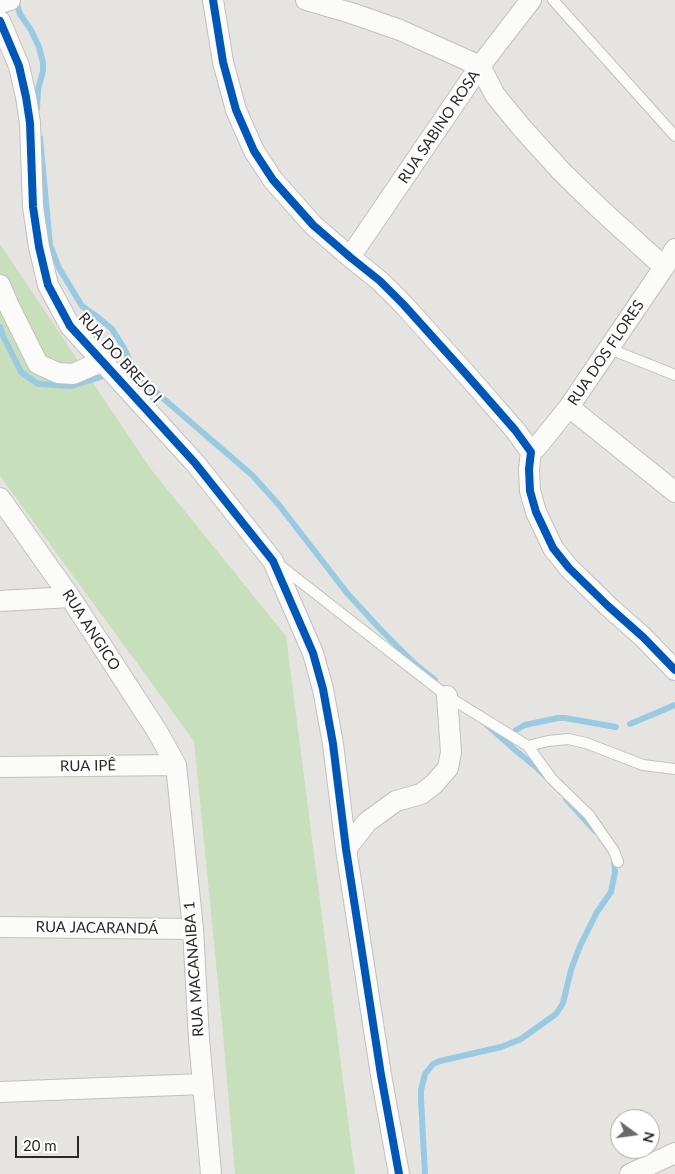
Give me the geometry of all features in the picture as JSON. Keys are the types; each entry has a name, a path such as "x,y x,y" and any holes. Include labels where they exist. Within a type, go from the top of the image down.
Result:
{"street":[{"path":"0,3 10,0"},
{"path":"213,0 222,62 236,110 254,150 273,180 313,225 380,281 403,304 515,430 531,452 529,469 530,491 536,512 553,548 569,568 643,637 675,670"},
{"path":"306,0 400,30 480,66 496,95 522,128 574,184 664,267"},
{"name":"RUA SABINO ROSA","path":"350,257 480,66 530,0"},
{"name":"RUA DO BREJO I","path":"0,21 19,66 26,97 30,123 33,207 38,247 48,285 70,326 195,463 273,561 312,653 323,689 333,744 346,850 381,1075 399,1174"},
{"name":"RUA DOS FLORES","path":"531,452 537,448 569,407 610,349 675,249"},
{"path":"0,285 38,364 58,373 73,374 102,361"},
{"path":"569,407 675,492"},
{"name":"RUA ANGICO","path":"0,498 70,597 157,731 176,765"},
{"path":"0,601 70,597"},
{"path":"346,850 367,822 396,801 421,794 434,784 448,768 451,752 447,696"},
{"name":"RUA IPÊ","path":"0,767 176,765"},
{"name":"RUA MACANAIBA 1","path":"176,765 193,929 198,1040 211,1174"},
{"name":"RUA JACARANDÁ","path":"0,927 193,929"},
{"path":"0,1092 202,1084"},
{"path":"630,1174 675,1153"}],"lane":[{"path":"553,0 675,136"},
{"path":"610,349 675,375"},
{"path":"273,561 447,696 528,746 551,778 589,815 614,851 618,862"},
{"path":"528,746 568,739 586,742 643,765 675,769"}],"green space":[{"path":"0,244 150,468 286,636 355,1174 235,1174 194,741 0,476"}],"waterway":[{"path":"16,1 20,14 31,30 39,47 43,63 37,108"},
{"path":"40,138 50,245 59,268 82,306 112,329 124,348 136,375 252,475 279,505 347,593 414,663 435,680"},
{"path":"0,327 21,372 38,384 72,386 107,375"},
{"path":"630,724 675,705"},
{"path":"516,730 525,725 558,718 616,727"},
{"path":"486,724 546,777"},
{"path":"566,799 595,831"},
{"path":"425,1174 421,1099 425,1074 433,1064 440,1061 501,1047 521,1039 556,1014 563,1003 571,970 580,946 597,912 611,892 615,872 614,859"}],"cycle path":[{"path":"213,0 223,62 236,110 254,151 273,180 313,225 380,281 403,304 515,430 531,452 529,469 530,491 536,512 553,548 569,568 643,637 675,670"},
{"path":"0,21 19,66 26,97 30,123 33,207 39,247 48,285 70,326 195,463 273,561 313,653 323,689 333,744 346,849 381,1075 399,1174"}]}
